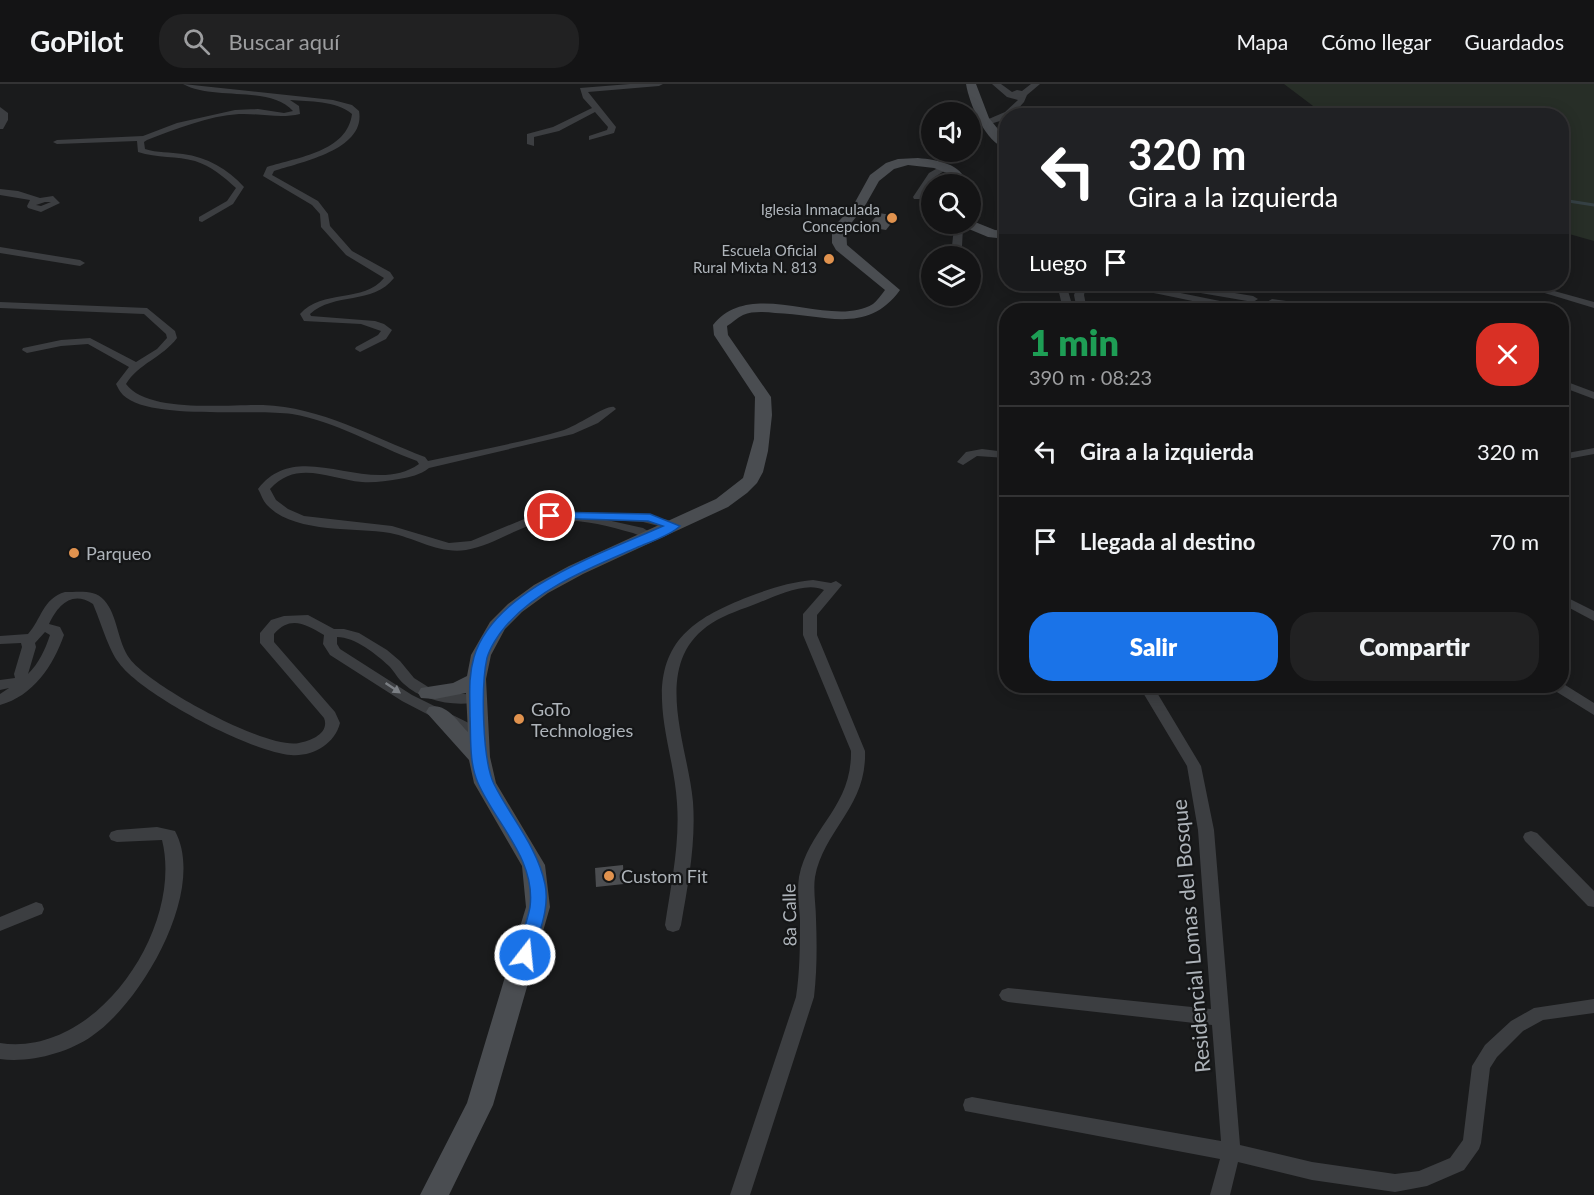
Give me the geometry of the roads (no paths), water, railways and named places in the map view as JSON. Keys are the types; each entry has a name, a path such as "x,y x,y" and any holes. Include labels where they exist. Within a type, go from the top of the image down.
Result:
{"main road":[{"path":"971,84 973,100 980,115 999,137"},
{"path":"434,1195 480,1104 538,907 537,887 532,865 485,783 479,756 478,734 477,688 481,655 497,626 514,608 541,589 576,570 730,498 751,478 756,467 765,406 763,397 725,342 720,325 731,314 748,309 854,314 876,309 884,304 894,290 838,243 839,229 859,205 876,177 890,165 913,161 945,167 957,174"},
{"path":"981,229 999,234"},
{"path":"477,688 459,689 432,703 479,756"}],"street":[{"path":"187,84 279,98 333,102 349,107 356,113 356,122 345,140 322,152 270,169 267,176 315,203 324,214 326,227 349,253 387,274 389,278 381,287 319,305 305,314 308,319 319,321 375,323 387,330 382,337 360,349"},
{"path":"215,90 245,84"},
{"path":"592,138 612,130 611,125 596,109 584,90 659,84"},
{"path":"996,84 1010,95 1023,95"},
{"path":"1010,95 1010,100 1016,108 1023,95 1036,84"},
{"path":"57,142 144,138 180,125 227,113 258,111 284,116 297,112 296,108 279,98"},
{"path":"0,109 4,113 4,120 0,127"},
{"path":"531,144 530,136 556,129 596,109"},
{"path":"987,123 999,119"},
{"path":"144,138 140,142 141,150 156,155 200,160 240,187 238,195 230,202 202,219"},
{"path":"917,197 932,175 945,167"},
{"path":"0,192 38,200"},
{"path":"957,246 958,234"},
{"path":"0,250 80,262"},
{"path":"1163,291 1261,303"},
{"path":"1183,291 1206,297"},
{"path":"1222,299 1224,291"},
{"path":"1545,291 1594,305"},
{"path":"1222,299 1243,303"},
{"path":"0,305 147,310 171,333 172,338 160,351 131,370 122,384 134,398 147,404 309,414 421,459 425,465"},
{"path":"27,350 61,343 90,341 136,366"},
{"path":"1569,386 1594,396"},
{"path":"1569,395 1594,404"},
{"path":"610,409 594,421 568,432 425,465 411,474 385,478 360,478 319,469 296,469 271,479 264,489 267,499 278,509 314,522 388,530 447,547 474,544 522,524 566,514 591,518 608,525 636,528 650,536"},
{"path":"1569,456 1594,451"},
{"path":"963,462 965,457 971,454 999,455"},
{"path":"591,518 612,515 650,518 674,526"},
{"name":"8a Calle","path":"673,925 685,856 684,789 669,694 669,674 678,649 704,622 757,598 786,589 818,583 834,587 810,614 810,635 858,751 861,768 855,789 815,851 809,866 807,879 810,911 809,964 805,997 740,1195"},
{"path":"25,683 21,674 29,642 39,631 47,611 60,598 72,595 90,596 99,602 124,661 157,688 196,713 270,745 292,750 316,745 331,731 333,723 324,707 267,643 267,633 276,623 301,618 314,622 332,633 348,634 382,653 432,703 478,734"},
{"path":"1569,603 1594,617"},
{"path":"0,700 45,666 55,641 55,630 41,626"},
{"path":"332,633 332,649 407,698 432,703"},
{"path":"0,640 29,642 42,646 55,641"},
{"path":"362,668 382,653"},
{"path":"0,685 25,683"},
{"name":"Residencial Lomas del Bosque","path":"1150,693 1194,766 1206,830 1231,1152 1221,1195"},
{"path":"1568,693 1594,710"},
{"path":"0,1051 42,1049 88,1029 114,1004 140,968 163,929 174,881 174,851 169,835 157,833 117,836"},
{"path":"1531,837 1594,901"},
{"path":"0,924 36,909"},
{"path":"1008,995 1221,1018"},
{"path":"972,1105 1231,1152 1312,1171 1395,1183 1420,1180 1457,1164 1472,1143 1481,1066 1491,1051 1517,1026 1540,1013 1594,1006"}],"waterway":[{"path":"1569,201 1594,205"}],"place":[{"name":"Iglesia Inmaculada Concepcion","path":"892,218"},
{"name":"Escuela Oficial Rural Mixta N. 813","path":"829,259"},
{"name":"Parqueo","path":"74,553"},
{"name":"GoTo Technologies","path":"519,719"},
{"name":"Custom Fit","path":"609,876"}]}
